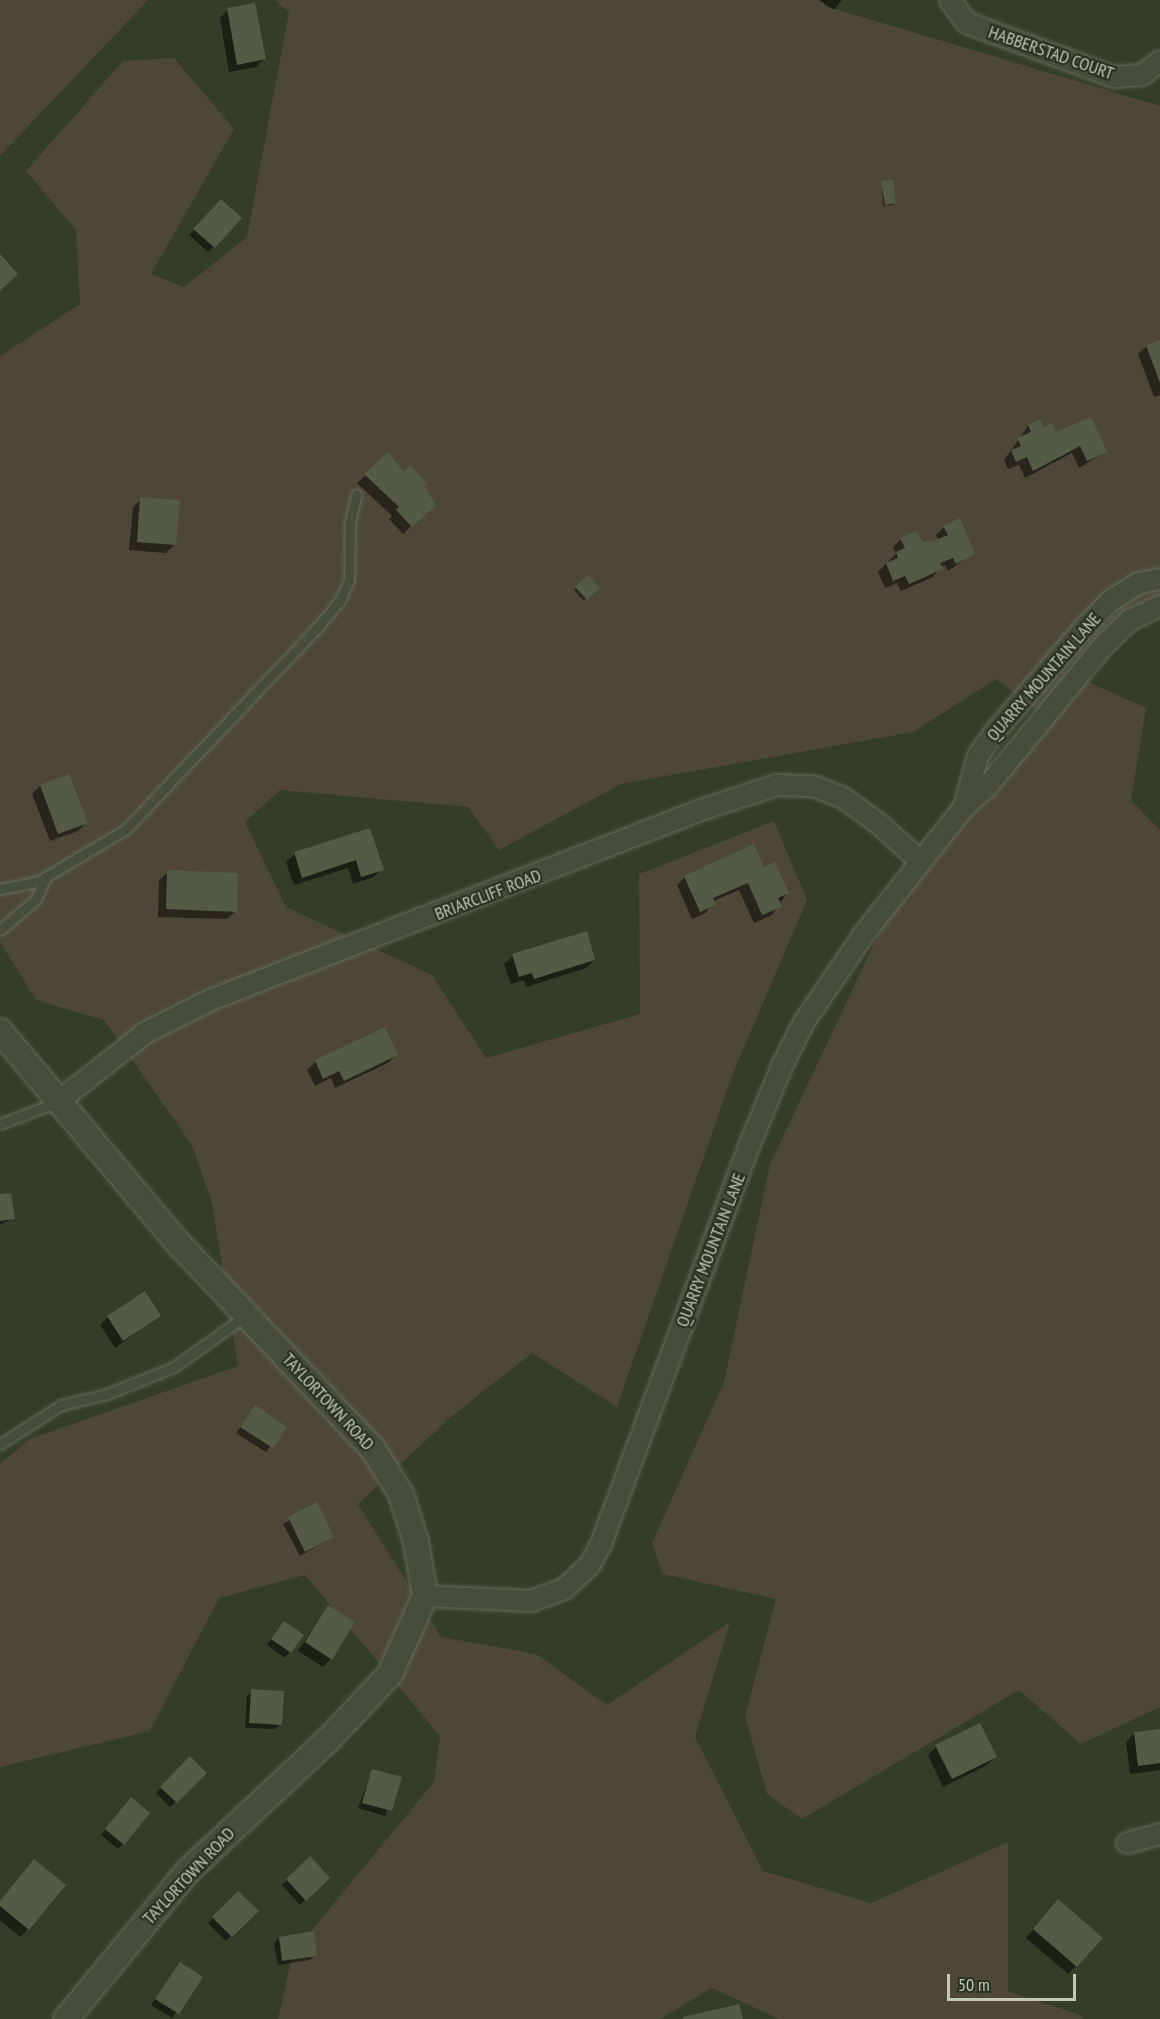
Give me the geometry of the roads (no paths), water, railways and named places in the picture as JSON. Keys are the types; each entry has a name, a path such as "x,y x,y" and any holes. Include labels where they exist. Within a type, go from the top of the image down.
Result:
{"street":[{"name":"HABBERSTAD COURT","path":"950,0 967,23 1114,77 1142,75 1160,61"},
{"name":"QUARRY MOUNTAIN LANE","path":"964,807 978,756 994,733 1094,617 1110,602 1139,583 1160,579"},
{"name":"QUARRY MOUNTAIN LANE","path":"425,1596 531,1601 564,1588 590,1564 601,1544 783,1064 829,982 964,807 986,788 1115,634 1130,620 1160,606"},
{"path":"1094,617 1115,634"},
{"name":"BRIARCLIFF ROAD","path":"59,1101 145,1033 213,999 701,810 777,785 813,786 842,797 878,823 921,862"},
{"name":"TAYLORTOWN ROAD","path":"0,1031 245,1316 373,1449 400,1494 416,1542 425,1596 390,1674 329,1738 189,1870 66,2019"},
{"path":"1127,1843 1160,1834"}],"lane":[{"path":"0,889 46,877 126,830 339,602 352,569 350,522 356,495"},
{"path":"0,930 36,899 46,877"},
{"path":"0,1124 59,1101"},
{"path":"0,1444 61,1405 107,1394 174,1367 245,1316"}]}
